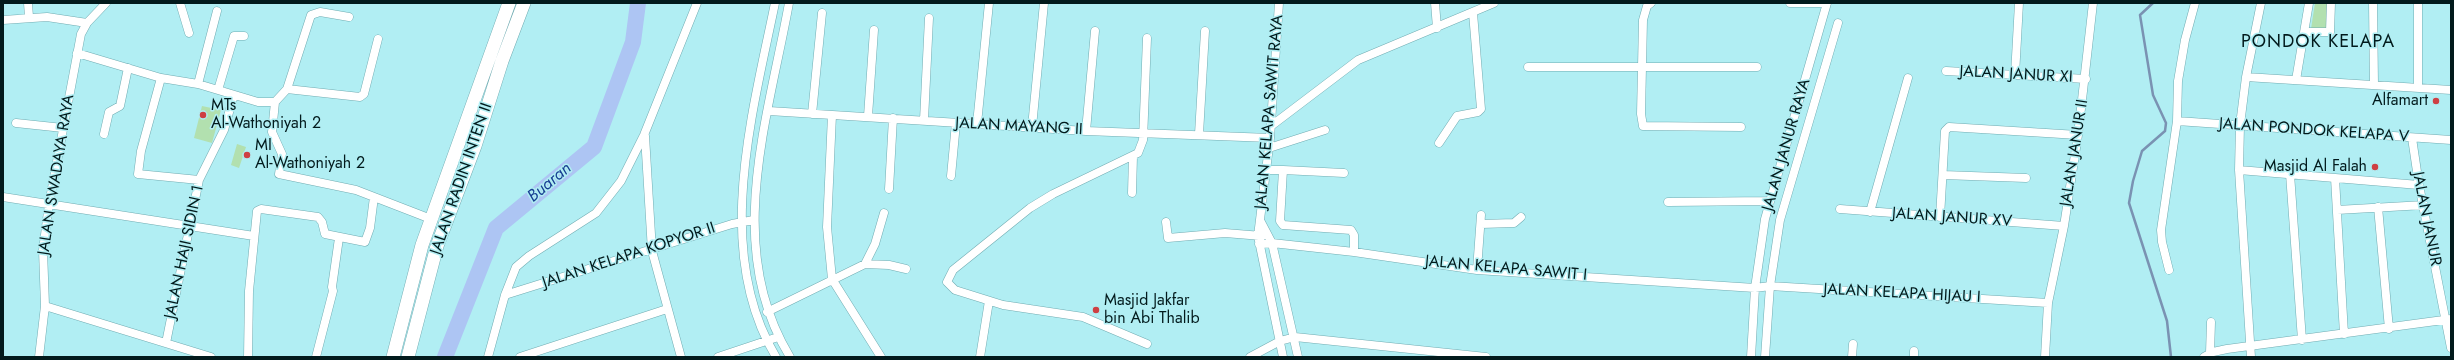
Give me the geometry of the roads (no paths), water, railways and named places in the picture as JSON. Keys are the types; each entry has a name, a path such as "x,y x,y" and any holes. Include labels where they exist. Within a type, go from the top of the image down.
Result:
{"main road":[{"name":"JALAN RADIN INTEN II","path":"393,357 431,219 509,3"},
{"name":"JALAN RADIN INTEN II","path":"408,357 437,246 475,146 502,61 524,3"}],"street":[{"path":"28,3 29,17"},
{"name":"JALAN SWADAYA RAYA","path":"39,357 44,306 42,250 80,34 87,23 106,3"},
{"path":"180,3 189,33"},
{"path":"488,357 505,296 513,274 521,262 586,221 603,206 621,181 644,135 697,3"},
{"path":"775,3 751,122 745,165 742,221 748,289 756,317 776,357"},
{"path":"789,3 758,167 754,220 757,270 767,312 778,337 790,357"},
{"path":"977,124 989,3"},
{"path":"1032,127 1044,3"},
{"name":"JALAN KELAPA SAWIT RAYA","path":"1279,3 1270,148 1258,240 1283,357"},
{"path":"1434,3 1437,28"},
{"path":"1271,126 1351,64 1494,3"},
{"path":"1651,3 1647,6 1643,20 1641,114 1644,126 1741,127"},
{"path":"1790,3 1827,3"},
{"name":"JALAN JANUR RAYA","path":"1751,357 1755,288 1770,201 1827,3"},
{"path":"2014,75 2019,3"},
{"name":"JALAN JANUR II","path":"2045,357 2048,303 2064,226 2078,135 2086,79 2093,3"},
{"path":"2169,270 2162,242 2161,230 2177,121 2178,81 2184,40 2195,3"},
{"path":"2252,357 2250,347 2239,170 2240,125 2246,77 2261,3"},
{"path":"2296,80 2309,3"},
{"path":"2305,32 2330,32 2331,3"},
{"path":"2373,3 2374,85"},
{"path":"2418,3 2418,88"},
{"path":"198,84 217,11"},
{"path":"349,17 320,12 311,15 287,89 275,102 272,132 282,154 279,174 356,190 431,219"},
{"path":"812,114 822,13"},
{"path":"1439,143 1457,116 1479,112 1481,109 1473,13"},
{"path":"3,20 29,17 65,18 87,23"},
{"path":"924,120 929,18"},
{"name":"JALAN JANUR RAYA","path":"1765,357 1770,286 1780,220 1838,23"},
{"path":"868,116 874,30"},
{"path":"1086,131 1095,31"},
{"path":"1199,134 1205,31"},
{"path":"218,90 234,36 244,36"},
{"path":"1147,38 1143,133 1139,151 1133,156 1069,186 1030,208 950,274 947,282 951,288 989,301 1013,307 1083,317 1147,344"},
{"path":"287,89 360,97 364,94 378,39"},
{"path":"77,53 161,78 198,84 258,102 275,102"},
{"path":"1528,67 1758,67"},
{"path":"104,134 109,112 120,106 128,68"},
{"name":"JALAN JANUR XI","path":"1946,71 2086,79"},
{"path":"2246,77 2451,90"},
{"path":"161,78 137,170 138,174 199,180"},
{"path":"1870,212 1908,78"},
{"name":"JALAN HAJI SIDIN 1","path":"166,343 188,226 199,180 224,130 234,95"},
{"name":"JALAN MAYANG II","path":"769,111 868,116 1086,131 1199,134 1270,138"},
{"path":"832,115 828,227 832,279 881,357"},
{"path":"889,189 893,118"},
{"name":"JALAN PONDOK KELAPA V","path":"2177,121 2451,140"},
{"path":"16,123 63,128"},
{"path":"952,176 956,123"},
{"path":"1940,217 1945,131 1949,127 2078,135"},
{"path":"1270,148 1325,130"},
{"path":"644,135 652,251 681,357"},
{"name":"JALAN JANUR","path":"2412,138 2419,185 2448,320 2451,348"},
{"path":"1132,193 1133,156"},
{"path":"1267,170 1344,173"},
{"path":"1283,170 1281,224 1351,230 1354,235 1354,252"},
{"path":"2239,170 2419,185"},
{"path":"2290,174 2302,340"},
{"path":"1943,175 2026,178"},
{"path":"2334,178 2344,334"},
{"path":"3,197 254,236"},
{"path":"248,357 249,291 256,214 259,209 304,215 320,219 324,233 339,238 366,241 374,197"},
{"path":"1668,202 1770,201"},
{"path":"2337,210 2424,205"},
{"path":"2378,207 2389,329"},
{"name":"JALAN JANUR XV","path":"1840,209 2064,226"},
{"path":"865,264 875,244 884,213"},
{"path":"1478,270 1481,215"},
{"path":"1481,224 1514,223 1521,217"},
{"name":"JALAN KELAPA KOPYOR II","path":"505,296 652,251 742,221 754,220"},
{"name":"JALAN KELAPA SAWIT RAYA","path":"1261,221 1272,243 1295,337 1298,357"},
{"path":"1166,222 1168,238 1225,234 1258,240 1267,235"},
{"path":"316,357 334,291 332,287 339,238"},
{"name":"JALAN KELAPA SAWIT I","path":"1258,240 1478,270 1755,288"},
{"path":"767,312 865,264 889,265 906,269"},
{"name":"JALAN KELAPA HIJAU I","path":"1755,288 1770,286 2048,303"},
{"path":"980,357 989,301"},
{"path":"44,306 166,343 187,354 211,357"},
{"path":"520,357 667,309"},
{"path":"2211,322 2207,355 2250,347 2448,320"},
{"path":"718,357 778,337"},
{"path":"1250,357 1280,341 1295,337 1486,357"},
{"path":"1852,357 1853,344"}],"waterway":[{"name":"Buaran","path":"445,357 496,228 594,147 633,42 638,3"},
{"path":"2153,3 2140,15 2153,95 2166,123 2165,131 2142,151 2133,181 2129,203 2167,321 2171,357"}],"place":[{"name":"Alfamart","path":"2436,101"},
{"name":"MTs Al-Wathoniyah 2","path":"203,115"},
{"name":"MI Al-Wathoniyah 2","path":"247,155"},
{"name":"Masjid Al Falah","path":"2375,167"},
{"name":"Masjid Jakfar bin Abi Thalib","path":"1096,310"}],"district":[{"name":"PONDOK KELAPA","path":"2318,43"}]}
